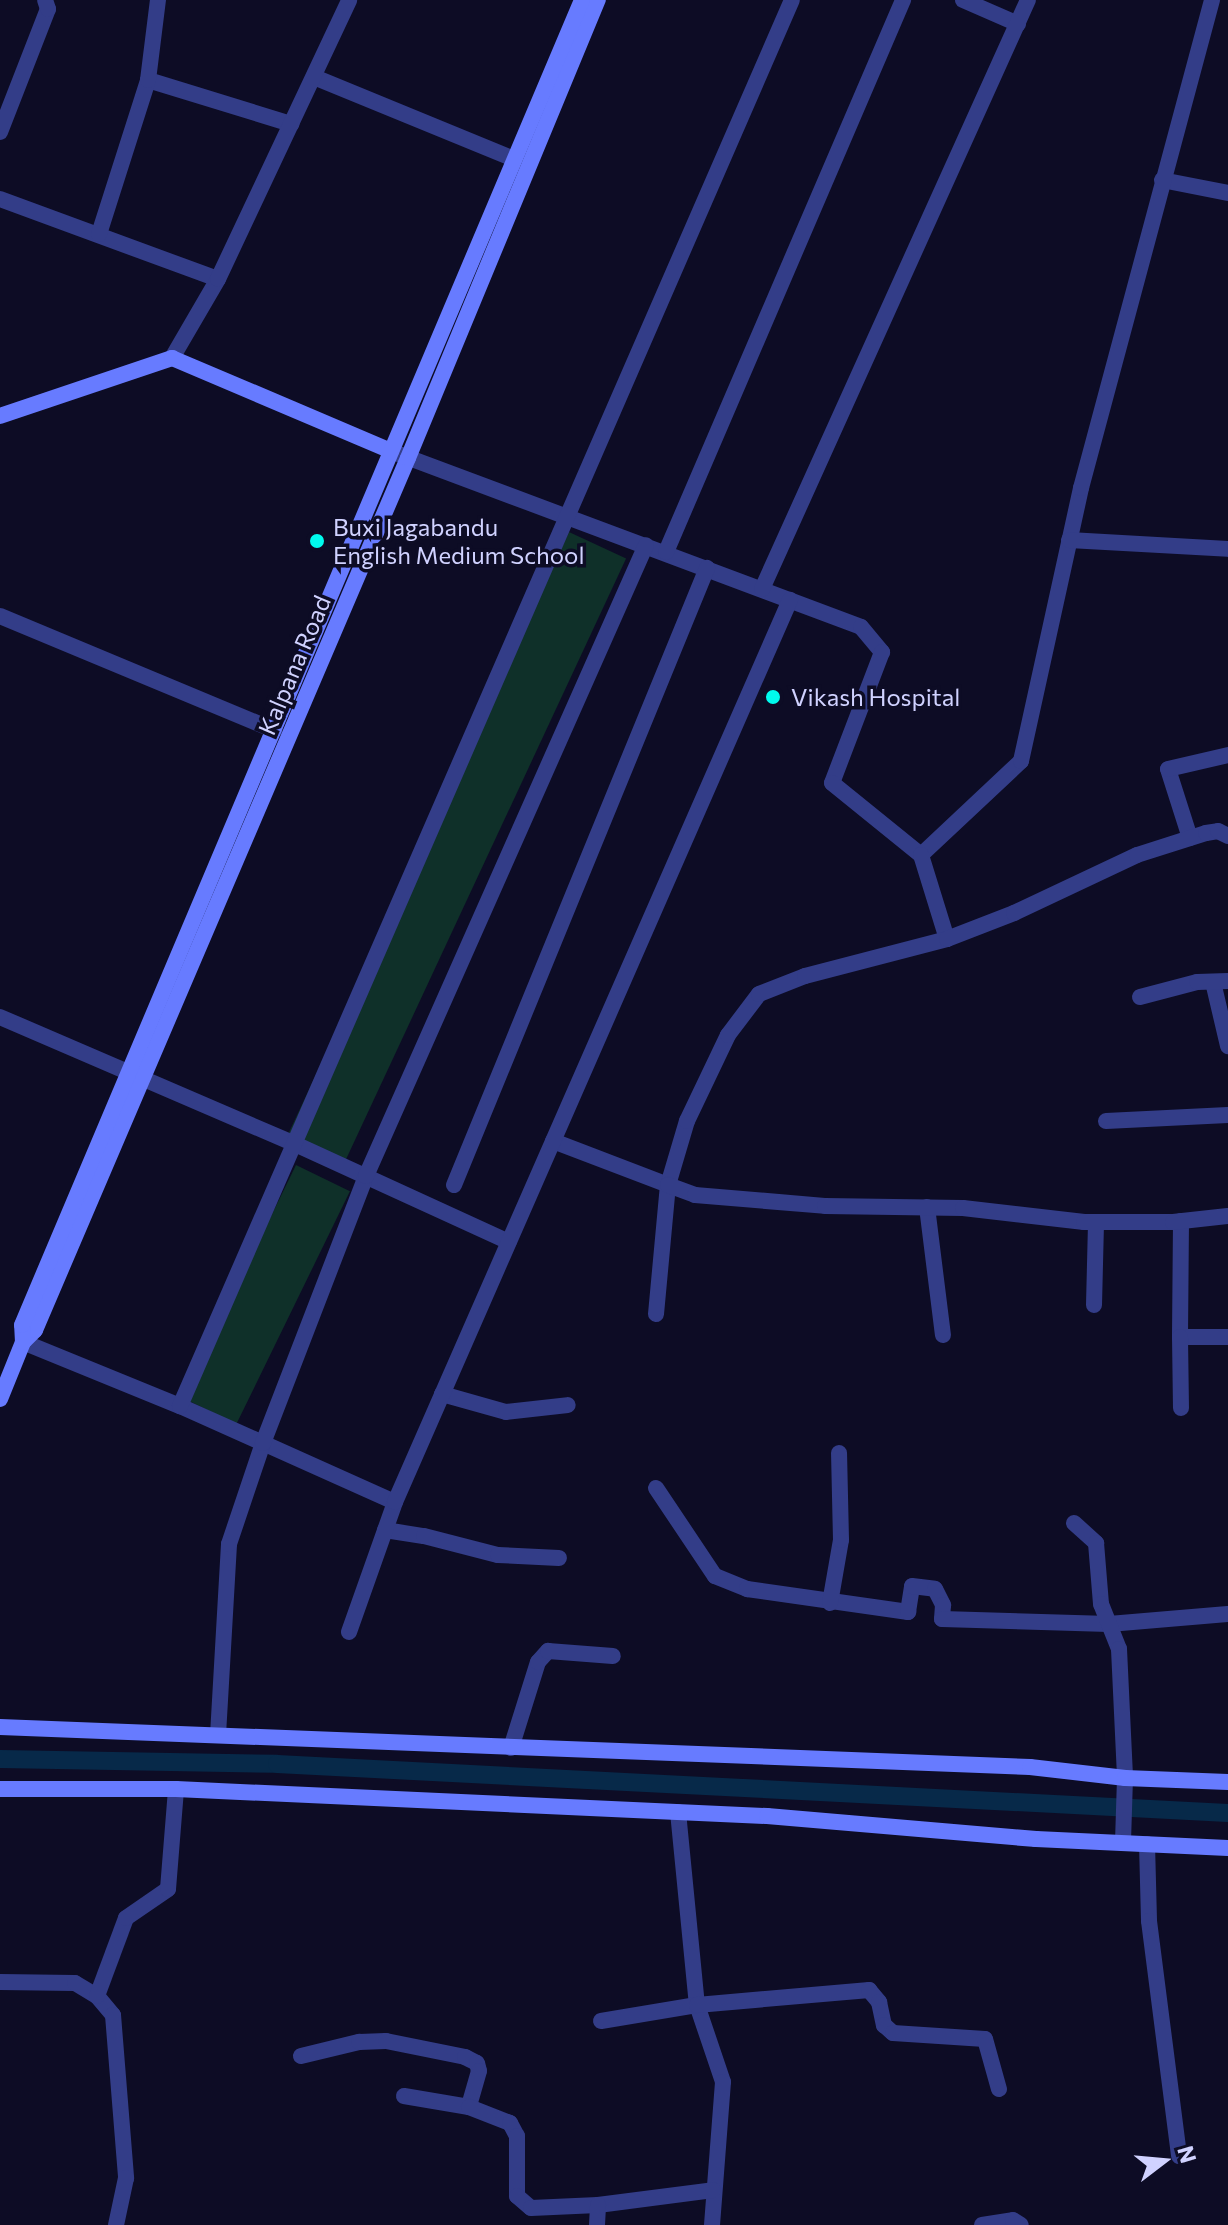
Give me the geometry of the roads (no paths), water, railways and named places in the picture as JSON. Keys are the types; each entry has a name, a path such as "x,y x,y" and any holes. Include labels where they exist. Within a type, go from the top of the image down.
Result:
{"street":[{"path":"0,132 48,9 45,0"},
{"path":"99,234 148,80 158,0"},
{"path":"0,416 172,358 218,279 349,0"},
{"name":"Kalpana Road","path":"136,1076 274,730 582,0"},
{"name":"Kalpana Road","path":"0,1399 23,1342 22,1325 136,1076 408,458 598,0"},
{"path":"180,1406 792,0"},
{"path":"666,552 903,0"},
{"path":"963,0 1018,24"},
{"path":"762,589 1028,0"},
{"path":"921,855 1021,761 1069,540 1212,0"},
{"path":"314,77 514,159"},
{"path":"148,80 291,124"},
{"path":"1162,180 1228,193"},
{"path":"0,199 218,279"},
{"path":"172,358 408,458 569,515 861,627 882,652 832,783 921,855 947,939"},
{"path":"1069,540 1228,549"},
{"path":"218,1735 229,1544 263,1443 366,1176 646,545"},
{"path":"454,1185 707,568"},
{"path":"349,1632 395,1502 790,600"},
{"path":"0,616 274,730"},
{"path":"1190,838 1168,769 1228,755"},
{"path":"656,1314 668,1185 687,1121 728,1035 759,994 805,976 947,939 1014,913 1137,855 1218,831 1228,836"},
{"path":"1140,997 1197,982 1220,981 1228,1046"},
{"path":"0,1017 295,1144 509,1242"},
{"path":"1106,1121 1228,1115"},
{"path":"553,1141 695,1195 825,1206 927,1207 1096,1222 1181,1221 1228,1216"},
{"path":"927,1207 943,1335"},
{"path":"1181,1221 1181,1408"},
{"path":"1094,1305 1096,1222"},
{"path":"1180,1337 1228,1337"},
{"path":"23,1342 180,1406 395,1502"},
{"path":"442,1394 506,1412 568,1405"},
{"path":"830,1603 841,1540 839,1453"},
{"path":"656,1488 715,1576 747,1589 908,1612 912,1586 935,1589 943,1605 942,1619 1109,1624 1228,1614"},
{"path":"1074,1523 1096,1543 1101,1604 1119,1649 1123,1843"},
{"path":"385,1530 424,1536 498,1555 559,1558"},
{"path":"511,1748 538,1662 548,1651 613,1656"},
{"path":"0,1727 1030,1767 1124,1786 1228,1782"},
{"path":"0,1789 176,1789 678,1812 856,1821 1036,1839 1228,1848"},
{"path":"97,1996 126,1918 168,1889 176,1789"},
{"path":"678,1812 697,2005 723,2082 712,2225"},
{"path":"1147,1844 1149,1921 1179,2156"},
{"path":"0,1982 75,1983 97,1996 113,2015 126,2178 116,2225"},
{"path":"601,2021 697,2005 869,1990 879,2002 884,2025 893,2033 985,2039 999,2089"},
{"path":"314,2053 386,2041 473,2059 479,2071 469,2107"},
{"path":"404,2096 469,2107 500,2117 515,2130 517,2196 531,2208 598,2205 713,2190"},
{"path":"597,2225 598,2205"},
{"path":"982,2225 1013,2220 1021,2225"}],"waterway":[{"path":"0,1759 277,1764 1228,1813"}],"place":[{"name":"Buxi Jagabandu English Medium School","path":"317,541"},
{"name":"Vikash Hospital","path":"773,697"}]}
